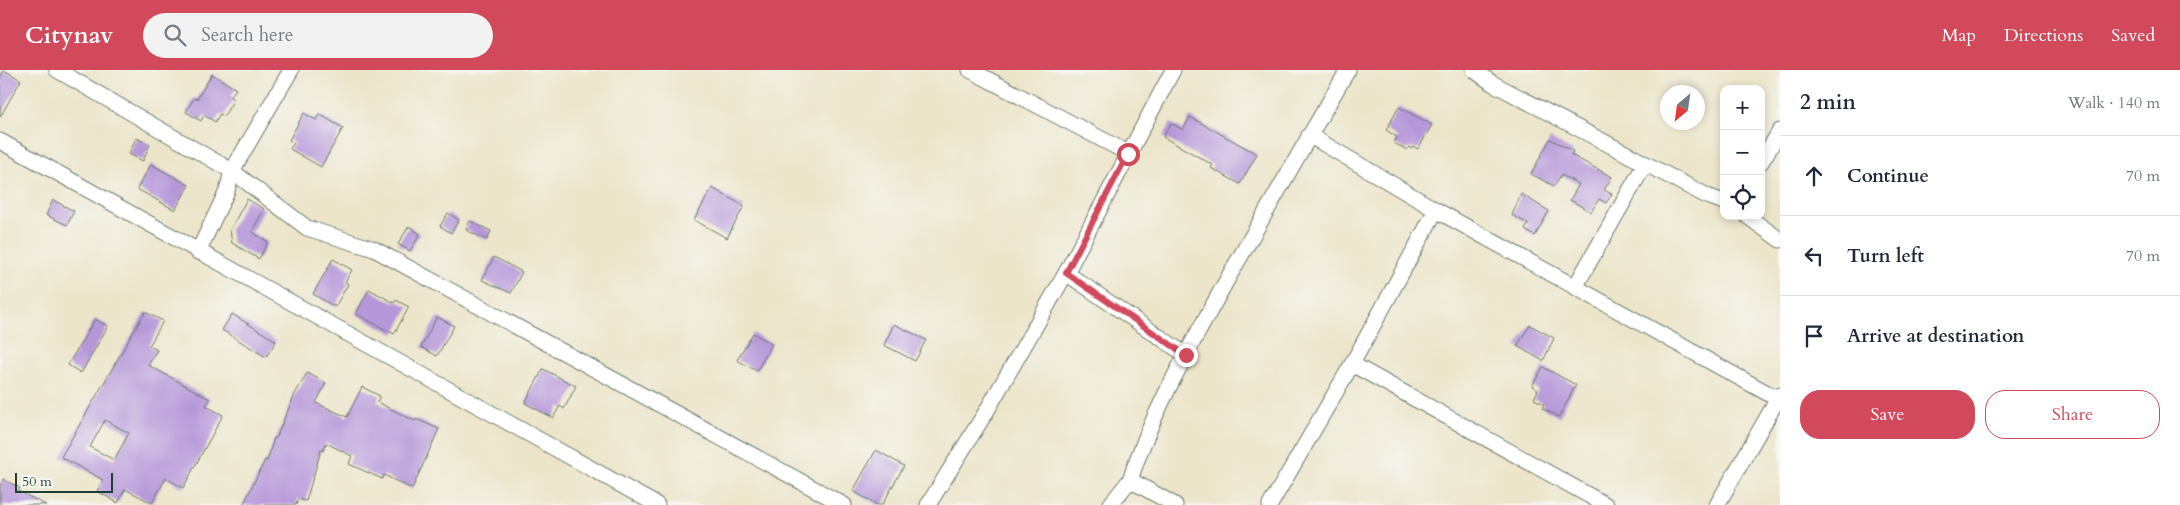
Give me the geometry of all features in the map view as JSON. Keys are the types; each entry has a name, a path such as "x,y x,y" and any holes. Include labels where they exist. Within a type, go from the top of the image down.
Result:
{"street":[{"path":"57,70 232,171 307,228 374,249 844,505"},
{"path":"198,252 227,191 232,171 291,70"},
{"path":"970,70 1128,154"},
{"path":"928,505 986,412 1066,273 1173,70"},
{"path":"1110,505 1130,480 1142,445 1186,355 1309,135 1348,70"},
{"path":"1474,70 1496,76 1645,164 1707,196 1720,201"},
{"path":"1765,155 1780,131"},
{"path":"1309,135 1436,210 1779,397 1717,505"},
{"path":"0,141 657,505"},
{"path":"1575,287 1645,164"},
{"path":"1270,505 1352,364 1436,210"},
{"path":"1752,220 1780,240"},
{"path":"1066,273 1186,355"},
{"path":"1352,364 1606,505"},
{"path":"1130,480 1175,505"}],"building":[{"path":"4,70 21,80 0,117 0,78"},
{"path":"212,74 236,89 230,97 234,99 224,116 220,114 215,122 204,115 201,121 186,112 194,98 197,99"},
{"path":"1399,107 1432,125 1418,149 1409,147 1407,150 1394,143 1397,137 1386,130"},
{"path":"304,113 316,120 319,114 343,128 321,167 290,149 294,143 289,140"},
{"path":"1190,117 1257,154 1240,184 1211,168 1213,165 1163,137 1171,123 1183,130"},
{"path":"136,138 150,144 143,161 129,154"},
{"path":"1550,139 1573,151 1571,155 1612,177 1604,190 1612,194 1606,203 1599,199 1591,212 1570,200 1579,184 1561,175 1554,186 1531,174"},
{"path":"151,164 189,185 175,210 137,189"},
{"path":"712,188 744,206 727,238 694,220"},
{"path":"1521,194 1549,211 1535,236 1525,230 1528,224 1512,215"},
{"path":"247,199 264,209 252,232 268,242 259,259 232,243 230,230"},
{"path":"53,200 74,211 67,225 46,215"},
{"path":"448,213 459,220 451,233 440,226"},
{"path":"470,221 491,231 487,240 466,230"},
{"path":"409,226 420,234 410,251 398,244"},
{"path":"494,257 522,272 511,293 482,280"},
{"path":"333,259 352,270 345,282 348,284 335,307 313,294"},
{"path":"369,289 394,303 396,300 409,307 394,334 356,314"},
{"path":"145,312 163,321 149,346 157,350 148,365 210,399 206,406 223,415 183,488 166,478 152,503 125,489 118,503 97,491 103,480 61,457","holes":["105,420 129,433 114,460 90,447"]},
{"path":"232,314 276,341 266,357 222,330"},
{"path":"437,317 454,326 437,356 421,347"},
{"path":"95,319 108,326 81,373 68,365"},
{"path":"894,324 926,340 915,361 884,345"},
{"path":"1530,325 1554,338 1543,361 1517,346"},
{"path":"753,333 772,344 757,371 737,360"},
{"path":"1543,367 1576,385 1559,417 1542,408 1544,404 1534,399 1538,390 1532,386"},
{"path":"543,369 576,386 564,409 560,406 553,418 525,403"},
{"path":"307,373 326,383 316,403 347,417 362,387 380,396 377,402 415,421 416,419 439,429 412,489 384,475 382,479 349,464 352,456 326,443 323,451 321,450 306,501 298,499 296,505 243,505 265,460 267,461 274,438 276,438 295,394"},
{"path":"876,450 904,466 882,505 878,505 853,491"},
{"path":"3,479 20,488 18,491 46,505 0,505 0,486"}],"route":[{"path":"1128,154 1066,273 1186,355"}]}
